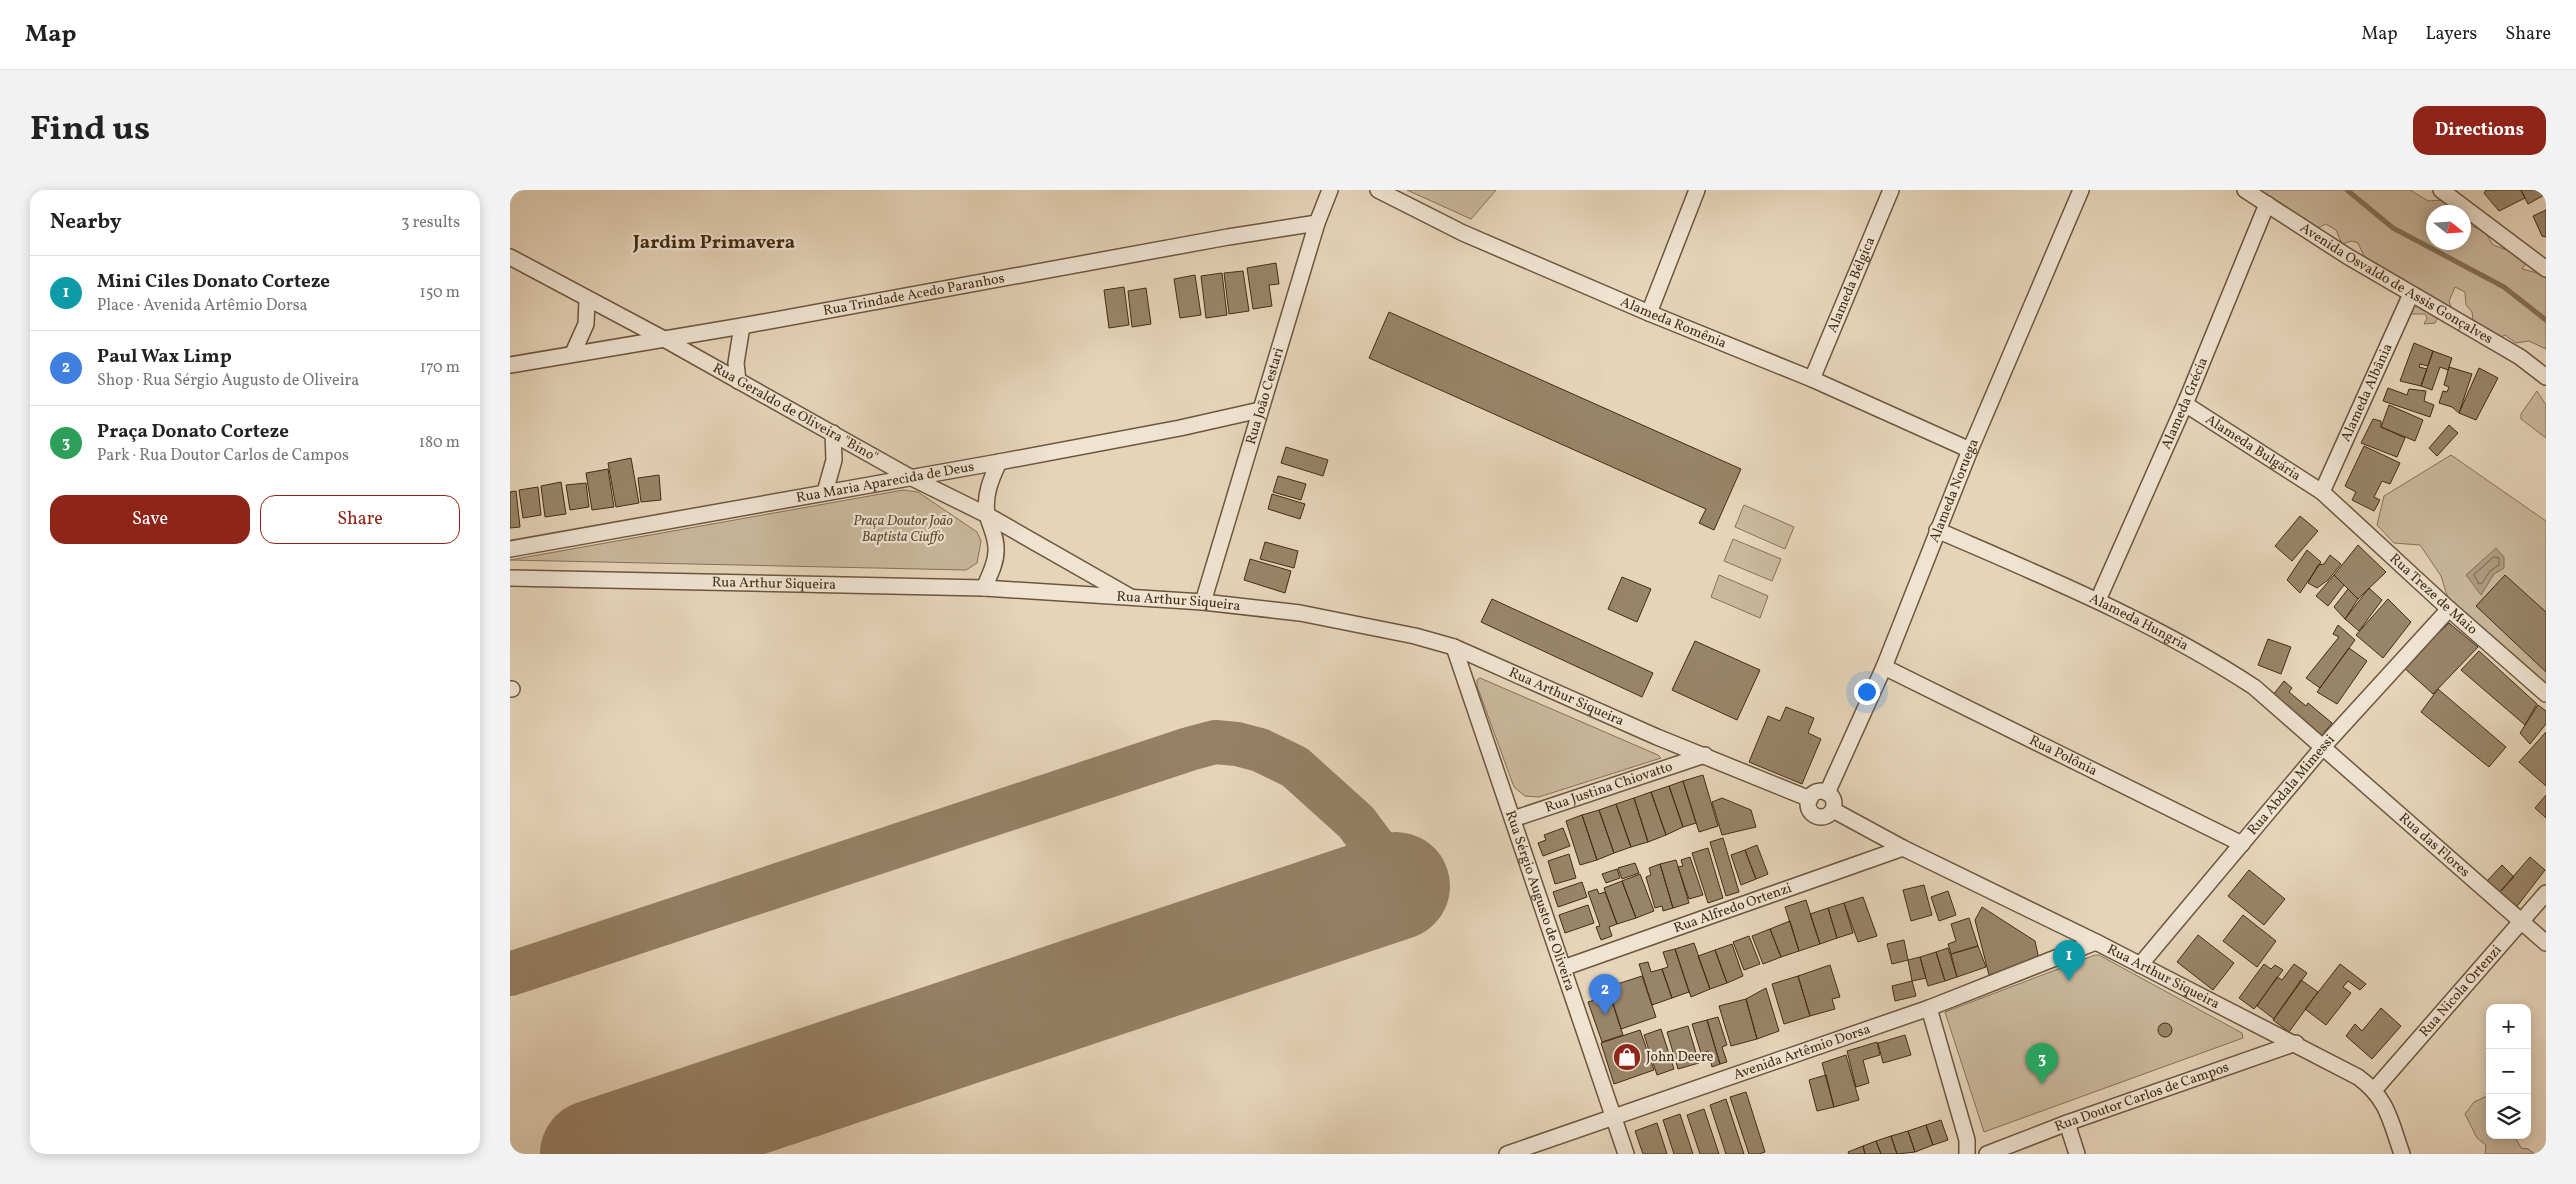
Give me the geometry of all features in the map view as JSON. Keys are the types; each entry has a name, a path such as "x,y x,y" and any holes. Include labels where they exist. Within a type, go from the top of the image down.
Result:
{"street":[{"name":"Rua João Cestari","path":"1203,602 1317,223 1330,190"},
{"name":"Alameda Romênia","path":"1378,190 1463,233 1649,313 1812,379 1970,450"},
{"path":"1649,313 1697,190"},
{"name":"Alameda Bélgica","path":"1812,379 1891,190"},
{"name":"Alameda Noruega","path":"1827,793 1884,667 1970,450 2081,190"},
{"name":"Avenida Osvaldo de Assis Gonçalves","path":"2245,190 2411,294 2520,357 2546,377"},
{"path":"2441,190 2546,268"},
{"name":"Alameda Grécia","path":"2098,600 2184,404 2267,204"},
{"name":"Rua Trindade Acedo Paranhos","path":"510,365 742,326 1228,237 1317,223"},
{"name":"Rua Geraldo de Oliveira \"Bino\"","path":"510,258 664,339 910,477 988,515 1133,599"},
{"name":"Alameda Albânia","path":"2322,492 2411,294"},
{"path":"573,353 582,337 586,324 588,300"},
{"path":"738,382 736,362 742,326"},
{"name":"Alameda Bulgária","path":"2184,404 2322,492"},
{"name":"Rua Maria Aparecida de Deus","path":"510,549 998,462 1180,428 1260,410"},
{"path":"825,492 834,460 833,433"},
{"path":"984,588 994,564 996,551 995,535 988,515 986,499 988,485 998,462"},
{"name":"Rua Treze de Maio","path":"2322,492 2449,609 2546,694"},
{"name":"Alameda Hungria","path":"1937,530 2098,600 2232,673 2254,687 2322,748"},
{"name":"Rua Arthur Siqueira","path":"510,578 984,588 1203,602 1300,613 1415,636 1454,647 1657,737 1810,799"},
{"name":"Rua Abdala Mimessi","path":"2140,965 2322,748 2449,609"},
{"name":"Rua Sérgio Augusto de Oliveira","path":"1454,647 1626,1154"},
{"name":"Rua Polônia","path":"1884,667 2242,844"},
{"name":"Rua das Flores","path":"2322,748 2546,943"},
{"name":"Rua Justina Chiovatto","path":"1513,819 1705,756"},
{"path":"1815,793 1827,793 1832,798 1833,810 1827,816 1818,817 1809,808 1810,799 1815,793"},
{"name":"Rua Arthur Siqueira","path":"1833,810 1903,848 2096,942 2358,1076 2375,1089 2386,1107 2402,1154"},
{"name":"Rua Alfredo Ortenzi","path":"1563,968 1903,848"},
{"name":"Rua Nicola Ortenzi","path":"2375,1089 2546,893"},
{"name":"Avenida Artêmio Dorsa","path":"1507,1154 1929,1008 2096,942"},
{"path":"1929,1008 1967,1140 1967,1154"},
{"name":"Rua Doutor Carlos de Campos","path":"1987,1154 2067,1123 2296,1043"},
{"path":"2067,1123 2077,1154"}],"green space":[{"path":"1407,190 1496,190 1471,219"},
{"path":"2254,190 2410,190 2428,201 2442,200 2446,205 2426,205 2426,250 2471,250 2471,225 2485,232 2493,245 2521,255 2526,263 2522,269 2541,274 2546,278 2546,349 2529,341 2516,343 2505,335 2497,339 2470,324 2473,319 2472,312 2466,305 2465,292 2455,287 2449,301 2451,307 2435,323 2424,324 2427,318 2425,314 2411,314 2402,307 2399,292 2366,260 2358,243 2352,241 2342,244 2336,230 2326,224 2316,229 2307,227 2306,219 2262,195 2263,192"},
{"path":"2537,391 2546,405 2546,438 2521,419 2521,414"},
{"path":"2451,455 2546,521 2546,685 2449,602 2441,576 2420,545 2394,543 2377,525 2384,496"},
{"name":"Praça Doutor João Baptista Ciuffo","path":"903,490 918,492 977,532 981,541 977,563 966,570 510,560"},
{"path":"1744,505 1794,527 1785,549 1735,527"},
{"path":"1733,539 1781,559 1772,581 1724,561"},
{"path":"1719,575 1768,596 1760,618 1711,597"},
{"path":"1480,678 1658,755 1661,758 1539,797 1525,796 1514,787 1477,686 1477,680"},
{"path":"2099,955 2242,1033 2243,1038 1984,1132 1945,1012"},
{"path":"2486,1096 2486,1139 2516,1139 2521,1148 2528,1149 2535,1154 2485,1154 2486,1145 2477,1138 2465,1114 2474,1102"}],"water":[{"path":"2496,548 2504,557 2504,568 2494,574 2481,595 2466,575"}],"building":[{"path":"2486,190 2521,190 2525,198 2499,211 2484,193"},
{"path":"2521,190 2545,190 2546,194 2528,204"},
{"path":"2546,210 2546,237 2542,236 2533,216"},
{"path":"1276,263 1279,284 1269,285 1272,306 1253,309 1247,268"},
{"path":"1243,271 1249,311 1229,314 1224,273"},
{"path":"1222,273 1227,315 1206,318 1201,276"},
{"path":"1195,275 1201,315 1180,318 1174,279"},
{"path":"1124,287 1129,325 1109,328 1104,290"},
{"path":"1146,288 1151,324 1132,327 1128,291"},
{"path":"1389,312 1741,469 1714,530 1699,523 1706,509 1369,358"},
{"path":"2414,343 2433,351 2428,366 2420,364 2419,367 2427,369 2421,386 2400,381"},
{"path":"2433,351 2452,358 2448,370 2440,367 2432,390 2421,386"},
{"path":"2449,367 2472,374 2459,413 2452,407 2439,403 2443,391 2447,392 2449,387 2444,385"},
{"path":"2479,368 2498,378 2476,420 2459,413"},
{"path":"2388,388 2407,395 2409,389 2426,391 2424,401 2434,405 2430,417 2383,401"},
{"path":"2389,405 2423,420 2415,441 2381,427"},
{"path":"2373,419 2381,421 2381,427 2405,438 2397,457 2361,443"},
{"path":"2449,425 2458,433 2437,456 2429,448"},
{"path":"2364,446 2400,463 2390,484 2382,481 2374,497 2380,500 2374,511 2352,500 2356,492 2345,486"},
{"path":"1286,447 1328,460 1323,476 1281,463"},
{"path":"631,458 639,503 616,507 608,463"},
{"path":"608,469 614,507 592,510 586,473"},
{"path":"659,475 661,500 641,502 638,478"},
{"path":"1278,476 1306,484 1301,500 1273,492"},
{"path":"561,482 566,514 545,517 541,486"},
{"path":"586,483 589,507 570,510 566,485"},
{"path":"538,487 541,515 523,518 519,490"},
{"path":"516,491 520,527 510,528 510,492"},
{"path":"1272,494 1305,504 1300,519 1268,509"},
{"path":"2300,516 2318,531 2292,561 2275,546"},
{"path":"1265,542 1298,551 1294,568 1260,559"},
{"path":"2358,545 2386,572 2358,599 2334,575"},
{"path":"2307,550 2321,562 2300,593 2287,580"},
{"path":"2330,555 2341,564 2328,580 2317,588 2308,583 2318,565 2324,564"},
{"path":"1250,559 1291,571 1285,593 1244,580"},
{"path":"2334,575 2344,585 2328,606 2316,596"},
{"path":"2505,575 2546,612 2546,672 2476,606"},
{"path":"1622,577 1651,589 1637,622 1608,609"},
{"path":"2369,588 2382,600 2359,631 2345,619"},
{"path":"2348,589 2358,599 2345,619 2334,607"},
{"path":"1492,599 1653,673 1642,697 1481,622"},
{"path":"2388,599 2411,622 2383,658 2356,635"},
{"path":"2449,623 2478,647 2433,694 2402,666"},
{"path":"2338,625 2355,640 2320,688 2306,678 2339,637 2333,634"},
{"path":"2268,639 2291,647 2281,674 2258,665"},
{"path":"1695,641 1760,670 1737,720 1672,690"},
{"path":"2349,648 2367,661 2337,704 2317,692"},
{"path":"2479,651 2537,704 2525,725 2461,670"},
{"path":"2284,681 2292,688 2289,692 2306,706 2308,703 2332,723 2318,740 2269,700"},
{"path":"2438,689 2506,747 2489,767 2421,712"},
{"path":"2538,705 2546,711 2546,724 2530,744 2520,733"},
{"path":"1786,707 1814,718 1808,733 1821,739 1802,784 1749,762 1768,716 1780,721"},
{"path":"2546,732 2546,786 2519,762"},
{"path":"1703,775 1718,826 1699,832 1683,781"},
{"path":"1683,781 1696,823 1683,827 1669,786"},
{"path":"1669,786 1683,827 1666,835 1651,792"},
{"path":"1651,792 1666,835 1648,842 1634,798"},
{"path":"2546,795 2546,818 2535,808"},
{"path":"1634,798 1648,842 1631,847 1616,804"},
{"path":"1722,798 1751,810 1756,827 1722,835 1712,802"},
{"path":"1616,804 1631,847 1614,853 1599,810"},
{"path":"1599,810 1614,853 1597,860 1582,815"},
{"path":"1582,815 1597,860 1580,865 1566,821"},
{"path":"1563,828 1570,846 1543,856 1538,843 1546,840 1544,835"},
{"path":"1723,838 1739,892 1726,896 1710,842"},
{"path":"1757,845 1768,874 1756,879 1745,850"},
{"path":"1708,848 1723,898 1708,903 1692,853"},
{"path":"1745,850 1756,879 1741,885 1731,855"},
{"path":"1569,854 1576,878 1555,884 1548,861"},
{"path":"1690,857 1703,895 1689,899 1678,867 1683,866 1681,860"},
{"path":"2530,857 2545,870 2515,909 2499,893"},
{"path":"1676,860 1689,903 1673,908 1660,864"},
{"path":"1635,863 1639,873 1622,879 1618,868"},
{"path":"1660,864 1673,908 1663,911 1662,906 1655,908 1646,877 1651,875 1649,868"},
{"path":"2502,865 2514,877 2499,893 2487,881"},
{"path":"1617,869 1620,878 1606,883 1602,874"},
{"path":"2249,870 2285,899 2264,925 2228,896"},
{"path":"1640,874 1654,911 1636,918 1622,881"},
{"path":"1622,881 1636,918 1617,924 1604,888"},
{"path":"1582,882 1587,897 1558,907 1553,892"},
{"path":"1924,885 1932,915 1911,921 1903,890"},
{"path":"1597,889 1599,894 1605,892 1617,924 1609,927 1612,936 1601,940 1596,927 1600,926 1588,892"},
{"path":"1948,891 1956,915 1939,921 1931,897"},
{"path":"1863,897 1877,936 1858,942 1844,903"},
{"path":"1806,900 1820,944 1799,951 1785,907"},
{"path":"1844,903 1853,933 1837,938 1828,908"},
{"path":"1588,905 1594,923 1565,933 1559,915"},
{"path":"1982,907 2035,941 2038,955 2029,964 1989,975 1975,920"},
{"path":"1828,908 1837,938 1820,944 1810,914"},
{"path":"2243,915 2276,941 2257,967 2223,941"},
{"path":"1969,918 1978,946 1951,954 1948,944 1956,941 1951,924"},
{"path":"1790,921 1799,951 1781,957 1770,929"},
{"path":"1770,929 1781,957 1763,964 1752,936"},
{"path":"2198,935 2234,963 2213,990 2177,962"},
{"path":"1749,936 1760,964 1744,970 1733,942"},
{"path":"1904,940 1908,960 1892,964 1887,944"},
{"path":"1694,943 1710,989 1691,997 1675,949"},
{"path":"1732,944 1743,976 1727,983 1715,950"},
{"path":"1978,946 1986,967 1957,977 1951,954"},
{"path":"1948,948 1957,977 1945,981 1936,952"},
{"path":"1675,949 1689,992 1672,998 1662,969 1668,967 1663,952"},
{"path":"1715,950 1727,983 1710,989 1698,956"},
{"path":"1936,952 1945,981 1928,986 1920,957"},
{"path":"1920,957 1926,978 1912,981 1908,960"},
{"path":"1648,962 1651,972 1662,969 1672,998 1652,1005 1639,964"},
{"path":"2264,964 2271,969 2275,965 2283,970 2254,1009 2239,998"},
{"path":"2294,964 2307,973 2274,1019 2257,1006 2277,977 2282,980"},
{"path":"2340,964 2366,984 2360,990 2348,981 2343,987 2351,993 2326,1025 2305,1009"},
{"path":"1830,965 1840,997 1832,999 1835,1009 1810,1016 1798,976"},
{"path":"1642,976 1656,1017 1621,1029 1608,987"},
{"path":"1798,976 1810,1016 1784,1024 1772,984"},
{"path":"2301,980 2318,992 2289,1032 2273,1020"},
{"path":"1912,981 1916,996 1895,1001 1892,986"},
{"path":"1766,988 1779,1031 1757,1039 1746,999"},
{"path":"1610,995 1623,1035 1602,1042 1588,1002"},
{"path":"1746,999 1757,1039 1731,1046 1719,1006"},
{"path":"2381,1008 2401,1026 2372,1059 2346,1036 2355,1024 2362,1031"},
{"path":"1718,1017 1727,1045 1722,1047 1727,1062 1720,1064 1707,1020"},
{"path":"1707,1020 1720,1064 1712,1067 1708,1051 1701,1053 1692,1024"},
{"path":"2162,1023 2168,1023 2172,1030 2168,1037 2162,1037 2158,1033 2158,1027"},
{"path":"1688,1026 1699,1063 1678,1069 1667,1032"},
{"path":"1661,1029 1674,1069 1657,1075 1644,1035"},
{"name":"John Deere","path":"1640,1030 1654,1070 1614,1084 1601,1043"},
{"path":"1905,1035 1911,1055 1883,1063 1878,1043"},
{"path":"1877,1042 1880,1055 1863,1060 1869,1083 1856,1087 1847,1051"},
{"path":"1846,1055 1859,1100 1834,1107 1822,1063"},
{"path":"1826,1075 1834,1107 1817,1111 1809,1080"},
{"path":"1746,1092 1765,1152 1759,1154 1749,1154 1730,1097"},
{"path":"1726,1099 1744,1154 1726,1154 1710,1105"},
{"path":"1704,1109 1719,1154 1700,1154 1687,1115"},
{"path":"1680,1114 1693,1154 1674,1154 1663,1120"},
{"path":"1941,1120 1948,1140 1933,1145 1926,1125"},
{"path":"1657,1123 1667,1154 1643,1154 1635,1131"},
{"path":"1926,1125 1933,1145 1915,1152 1908,1131"},
{"path":"1908,1131 1915,1152 1897,1154 1891,1136"},
{"path":"1891,1136 1897,1154 1881,1154 1876,1141"},
{"path":"1876,1141 1881,1154 1865,1154 1863,1146"},
{"path":"1863,1146 1865,1154 1849,1154 1848,1152"}],"waterway":[{"path":"2347,190 2393,228 2504,287 2546,320"}],"taxiway":[{"path":"510,974 1215,742 1237,744 1260,750 1295,767 1356,822 1374,846 1396,886"}],"runway":[{"path":"594,1154 1396,886"}],"place":[{"name":"Mini Ciles Donato Corteze","path":"2069,981"},
{"name":"Paul Wax Limp","path":"1605,1015"},
{"name":"John Deere","path":"1627,1057"},
{"name":"Praça Donato Corteze","path":"2042,1084"}],"district":[{"name":"Jardim Primavera","path":"714,243"}]}
